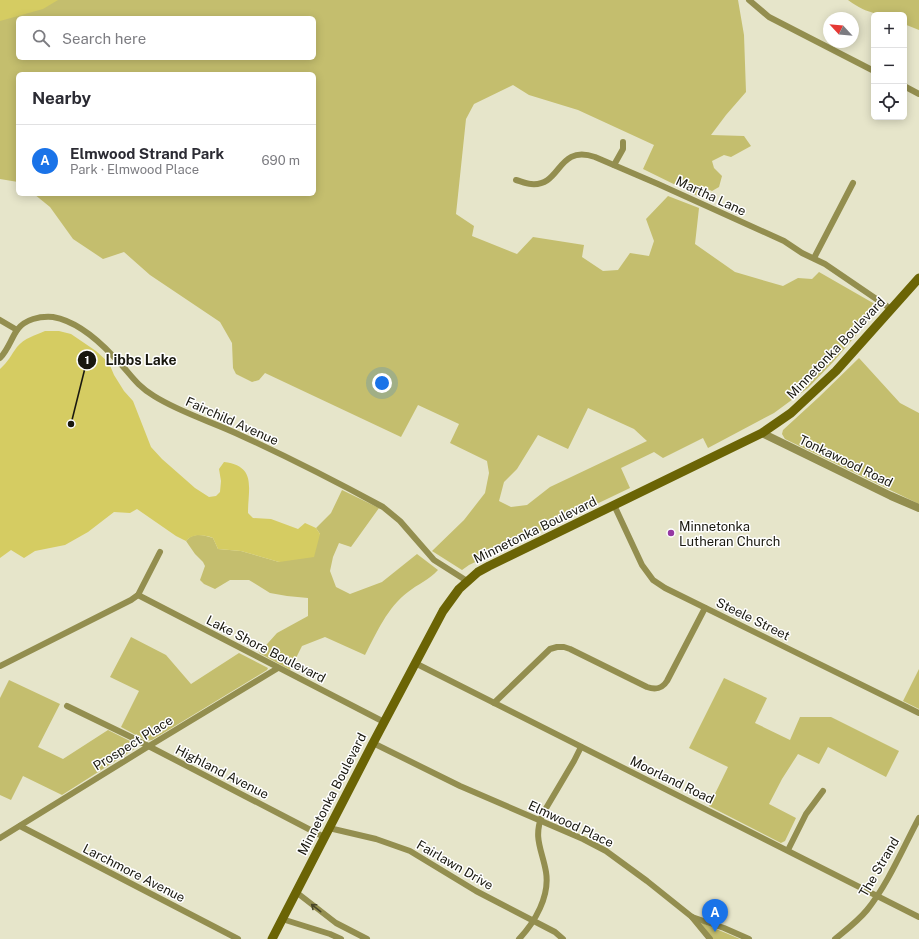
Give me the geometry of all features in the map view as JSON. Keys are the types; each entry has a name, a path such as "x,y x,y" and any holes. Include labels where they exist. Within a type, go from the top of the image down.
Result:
{"main road":[{"name":"Minnetonka Boulevard","path":"272,939 415,663 451,598 467,581 478,572 489,566 762,433 791,413 836,371 919,278"}],"street":[{"path":"749,0 769,17 871,69"},
{"path":"907,88 919,94"},
{"path":"614,165 623,149 623,142"},
{"name":"Martha Lane","path":"516,180 531,184 539,183 553,176 563,162 570,157 578,154 586,154 664,186 784,242 825,264 891,309"},
{"path":"814,258 853,183"},
{"name":"Fairchild Avenue","path":"17,330 23,324 40,317 62,319 74,324 86,332 114,356 140,387 174,408 243,436 384,507 400,521 434,560 467,581"},
{"path":"0,320 17,330 10,345 0,358"},
{"name":"Tonkawood Road","path":"762,433 891,496 919,508"},
{"name":"Steele Street","path":"614,505 642,565 653,580 667,590 919,713"},
{"path":"0,666 110,611 138,595 160,552"},
{"name":"Lake Shore Boulevard","path":"138,595 384,722"},
{"path":"494,703 544,653 556,647 570,648 647,687 653,689 659,688 667,681 706,608"},
{"name":"Moorland Road","path":"415,663 919,917"},
{"name":"Prospect Place","path":"0,838 148,746 278,668"},
{"name":"Highland Avenue","path":"67,706 324,837"},
{"name":"Elmwood Place","path":"373,743 460,786 583,839 606,851 647,880 692,917 724,928 749,939"},
{"path":"519,939 533,921 543,900 547,881 537,831 542,814 581,747"},
{"path":"788,850 806,814 823,791"},
{"name":"The Strand","path":"835,939 866,912 877,896 919,818"},
{"name":"Larchmore Avenue","path":"20,826 238,939"},
{"name":"Fairlawn Drive","path":"329,828 376,839 410,851 476,891 554,932 563,939"},
{"path":"296,892 336,923 367,939"},
{"path":"692,917 710,939"},
{"path":"282,919 341,939"}],"shaded area":[{"path":"0,0 738,0 744,35 746,92 711,135 744,136 751,146 731,157 724,155 712,161 714,168 722,176 719,187 712,191 703,187 698,196 643,169 654,145 578,110 529,95 513,85 474,104 466,119 456,214 474,226 472,236 517,254 533,237 584,245 582,257 603,271 618,270 630,253 649,256 654,241 646,219 668,196 699,208 695,244 735,272 783,286 798,278 812,279 819,272 880,307 834,361 808,388 774,413 708,448 703,438 663,458 654,452 621,468 630,488 469,565 462,570 432,551 464,520 485,493 489,473 487,461 450,443 459,424 418,405 401,437 265,373 259,380 252,382 236,374 233,368 232,343 220,322 150,275 124,252 103,259 73,239 50,207 36,196 316,196 316,72 16,72 16,182 0,179","holes":["588,408 634,429 647,441 550,487 527,505 511,507 499,501 504,482 517,469 538,435 568,449"]},
{"path":"0,0 58,0 43,9 0,21"},
{"path":"848,0 919,0 919,30 907,25 907,12 871,12"},
{"path":"45,331 59,331 71,334 96,351 109,363 114,375 124,391 133,401 151,447 162,459 195,488 209,497 216,496 220,492 221,481 219,469 224,462 235,464 242,468 246,473 249,487 248,513 253,518 271,519 298,529 305,523 316,528 320,534 314,557 279,562 241,551 218,549 213,538 206,536 195,536 186,541 176,536 137,509 130,513 114,512 88,532 65,545 35,551 24,558 11,550 0,558 0,369 23,341"},
{"path":"859,358 900,403 919,413 919,504 785,439 782,434 783,430"},
{"path":"342,490 379,508 351,547 339,543 333,557 330,571 336,587 350,594 382,582 417,554 438,570 431,577 408,592 394,605 378,629 365,655 325,637 302,646 290,670 259,653 277,633 308,616 308,598 270,593 249,580 230,580 215,589 204,584 200,580 205,566 186,541 195,535 206,536 213,538 218,549 241,551 279,562 320,534 316,528 331,513"},
{"path":"131,637 166,655 191,684 239,653 268,668 152,740 147,741 121,727 139,691 110,677"},
{"path":"919,669 919,709 903,701"},
{"path":"724,678 767,698 755,723 790,740 800,717 831,717 899,751 886,777 828,747 819,764 798,754 782,779 769,804 796,818 785,841 781,843 709,806 728,767 689,748"},
{"path":"9,680 60,704 38,747 63,759 108,730 136,744 136,748 62,795 23,776 11,800 0,795 0,698"},
{"path":"702,923 740,939 713,939"}],"place":[{"name":"Libbs Lake","path":"71,424"},
{"name":"Minnetonka Lutheran Church","path":"671,533"},
{"name":"Elmwood Strand Park","path":"715,932"}]}
